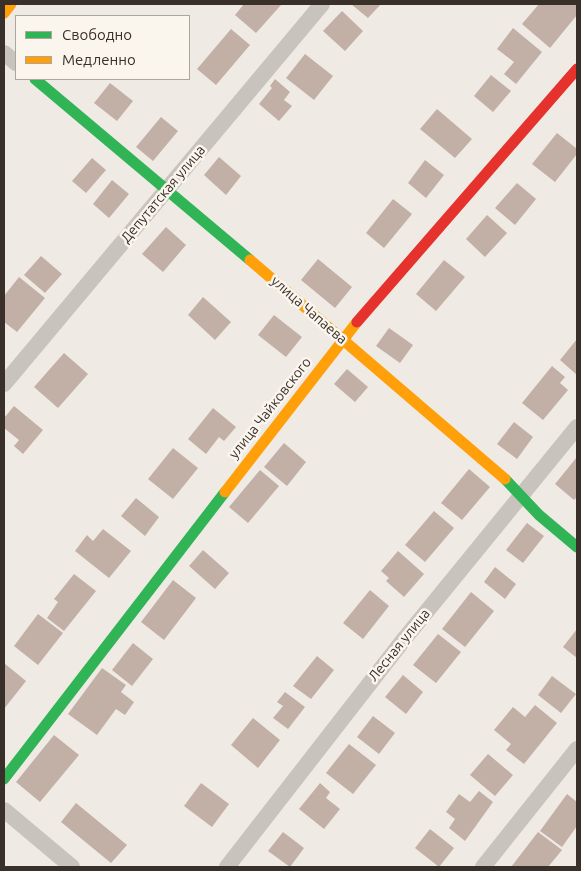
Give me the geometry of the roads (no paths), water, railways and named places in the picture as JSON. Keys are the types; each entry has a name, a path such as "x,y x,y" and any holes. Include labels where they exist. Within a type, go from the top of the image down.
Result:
{"street":[{"path":"4,13 12,4"},
{"name":"Депутатская улица","path":"4,384 322,4"},
{"path":"4,53 15,63"},
{"name":"улица Чайковского","path":"4,779 342,339 577,69"},
{"name":"улица Чапаева","path":"36,80 167,189 499,473 539,515 577,547"},
{"name":"Лесная улица","path":"226,867 369,683 577,427"},
{"path":"482,867 577,749"},
{"path":"4,810 72,867"}]}
